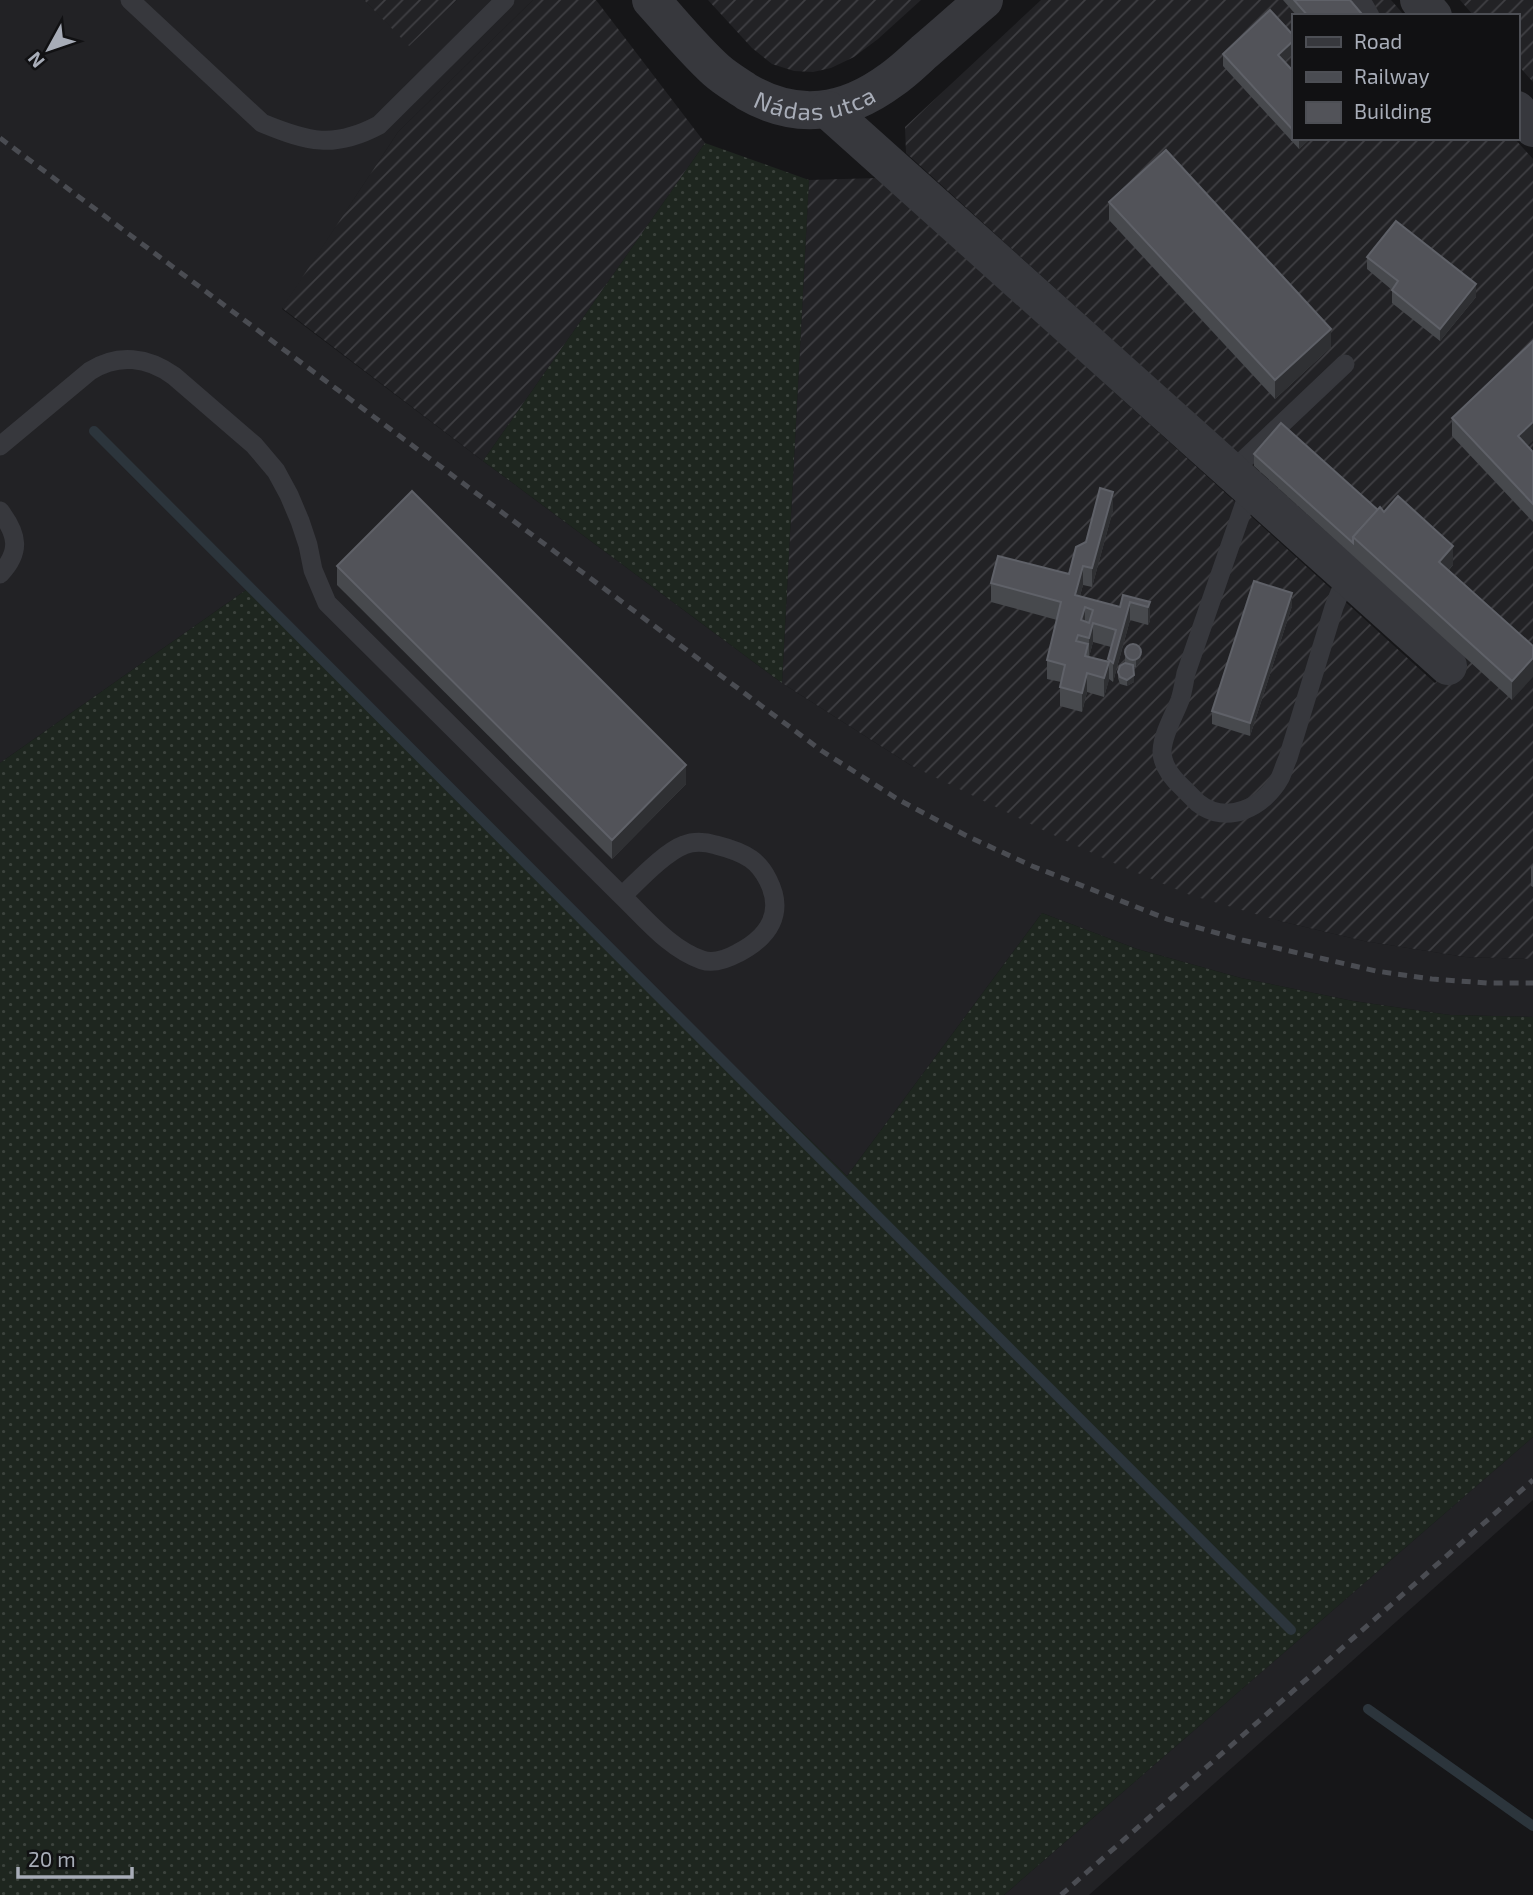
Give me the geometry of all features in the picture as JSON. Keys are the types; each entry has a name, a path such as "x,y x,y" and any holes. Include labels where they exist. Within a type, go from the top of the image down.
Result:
{"street":[{"name":"Nádas utca","path":"651,0 716,70 758,98 780,108 795,110 828,110 849,104 871,93 892,80 984,0"},
{"path":"1419,0 1431,14"},
{"path":"828,110 1448,666"},
{"path":"1519,112 1533,128"}],"lane":[{"path":"130,0 262,123 290,135 341,141 379,125 505,0"},
{"path":"0,446 90,371 120,359 144,360 162,367 254,445 276,471 300,520 313,570 327,603 622,896 669,940 691,955 706,961 724,960 758,940 771,925 776,906 772,888 764,873 751,859 728,848 706,842 685,845 670,854 622,896"},
{"path":"1345,364 1241,479 1181,698 1166,733 1162,751 1165,767 1200,804 1231,814 1245,810 1256,804 1279,779 1288,758 1334,607 1347,575"},
{"path":"0,511 9,523 15,551 12,560 0,574"}],"shaded area":[{"path":"0,0 364,0 409,45 457,0 533,0 398,132 282,309 782,683 912,766 1280,921 1364,941 1465,957 1533,959 1533,1017 1450,1015 1353,1001 1241,978 1137,949 1042,913 847,1176 246,590 0,763"},
{"path":"364,0 457,0 409,46"},
{"path":"533,0 596,0 705,143 483,461 282,308 398,132"},
{"path":"708,0 921,0 854,57 831,68 813,72 794,71 772,64 752,48"},
{"path":"1041,0 1391,0 1403,14 1292,14 1292,140 1516,140 1533,159 1533,959 1465,957 1364,941 1280,921 1190,895 1047,832 912,766 782,683 809,180 878,178 1435,683 1461,656 906,153 905,127"},
{"path":"1460,0 1533,0 1533,82 1519,66 1519,14 1472,14"},
{"path":"705,143 809,180 782,683 483,461"},
{"path":"246,590 847,1176 1042,913 1137,949 1241,978 1353,1001 1450,1015 1533,1017 1533,1437 1004,1895 0,1895 0,763"},
{"path":"1533,1437 1533,1500 1089,1895 1004,1895"}],"building":[{"path":"1294,0 1350,0 1361,13 1360,14 1306,14"},
{"path":"1270,10 1292,34 1292,42 1278,55 1292,70 1292,129 1223,54"},
{"path":"1166,150 1331,329 1275,380 1109,202"},
{"path":"1396,221 1476,284 1440,329 1392,290 1398,281 1367,257"},
{"path":"1533,341 1533,422 1518,436 1533,452 1533,504 1452,418"},
{"path":"1281,423 1378,510 1353,537 1353,543 1254,454"},
{"path":"1100,488 1113,492 1092,568 1083,566 1075,595 1120,607 1123,595 1150,602 1148,607 1130,602 1113,663 1108,659 1116,630 1093,623 1089,638 1078,635 1076,641 1088,644 1085,656 1109,662 1104,678 1087,673 1082,693 1060,687 1065,665 1047,660 1061,602 991,583 998,556 1069,574 1076,547 1086,542","holes":["1085,607 1093,610 1089,623 1081,620"]},
{"path":"412,491 686,765 612,840 337,566"},
{"path":"1398,496 1453,546 1439,562 1533,646 1533,658 1512,681 1353,537 1380,507 1384,512"},
{"path":"1254,581 1292,593 1250,723 1212,711"},
{"path":"1130,644 1136,644 1141,652 1139,658 1130,660 1125,655 1125,649"},
{"path":"1125,663 1133,665 1134,675 1127,680 1120,677 1118,672 1120,666"}],"waterway":[{"path":"94,431 1291,1630"},
{"path":"1368,1709 1533,1826"}],"railway":[{"path":"0,138 822,751 899,800 1032,866 1167,919 1242,940 1376,971 1432,979 1533,983"},
{"path":"1061,1895 1533,1480"}]}
